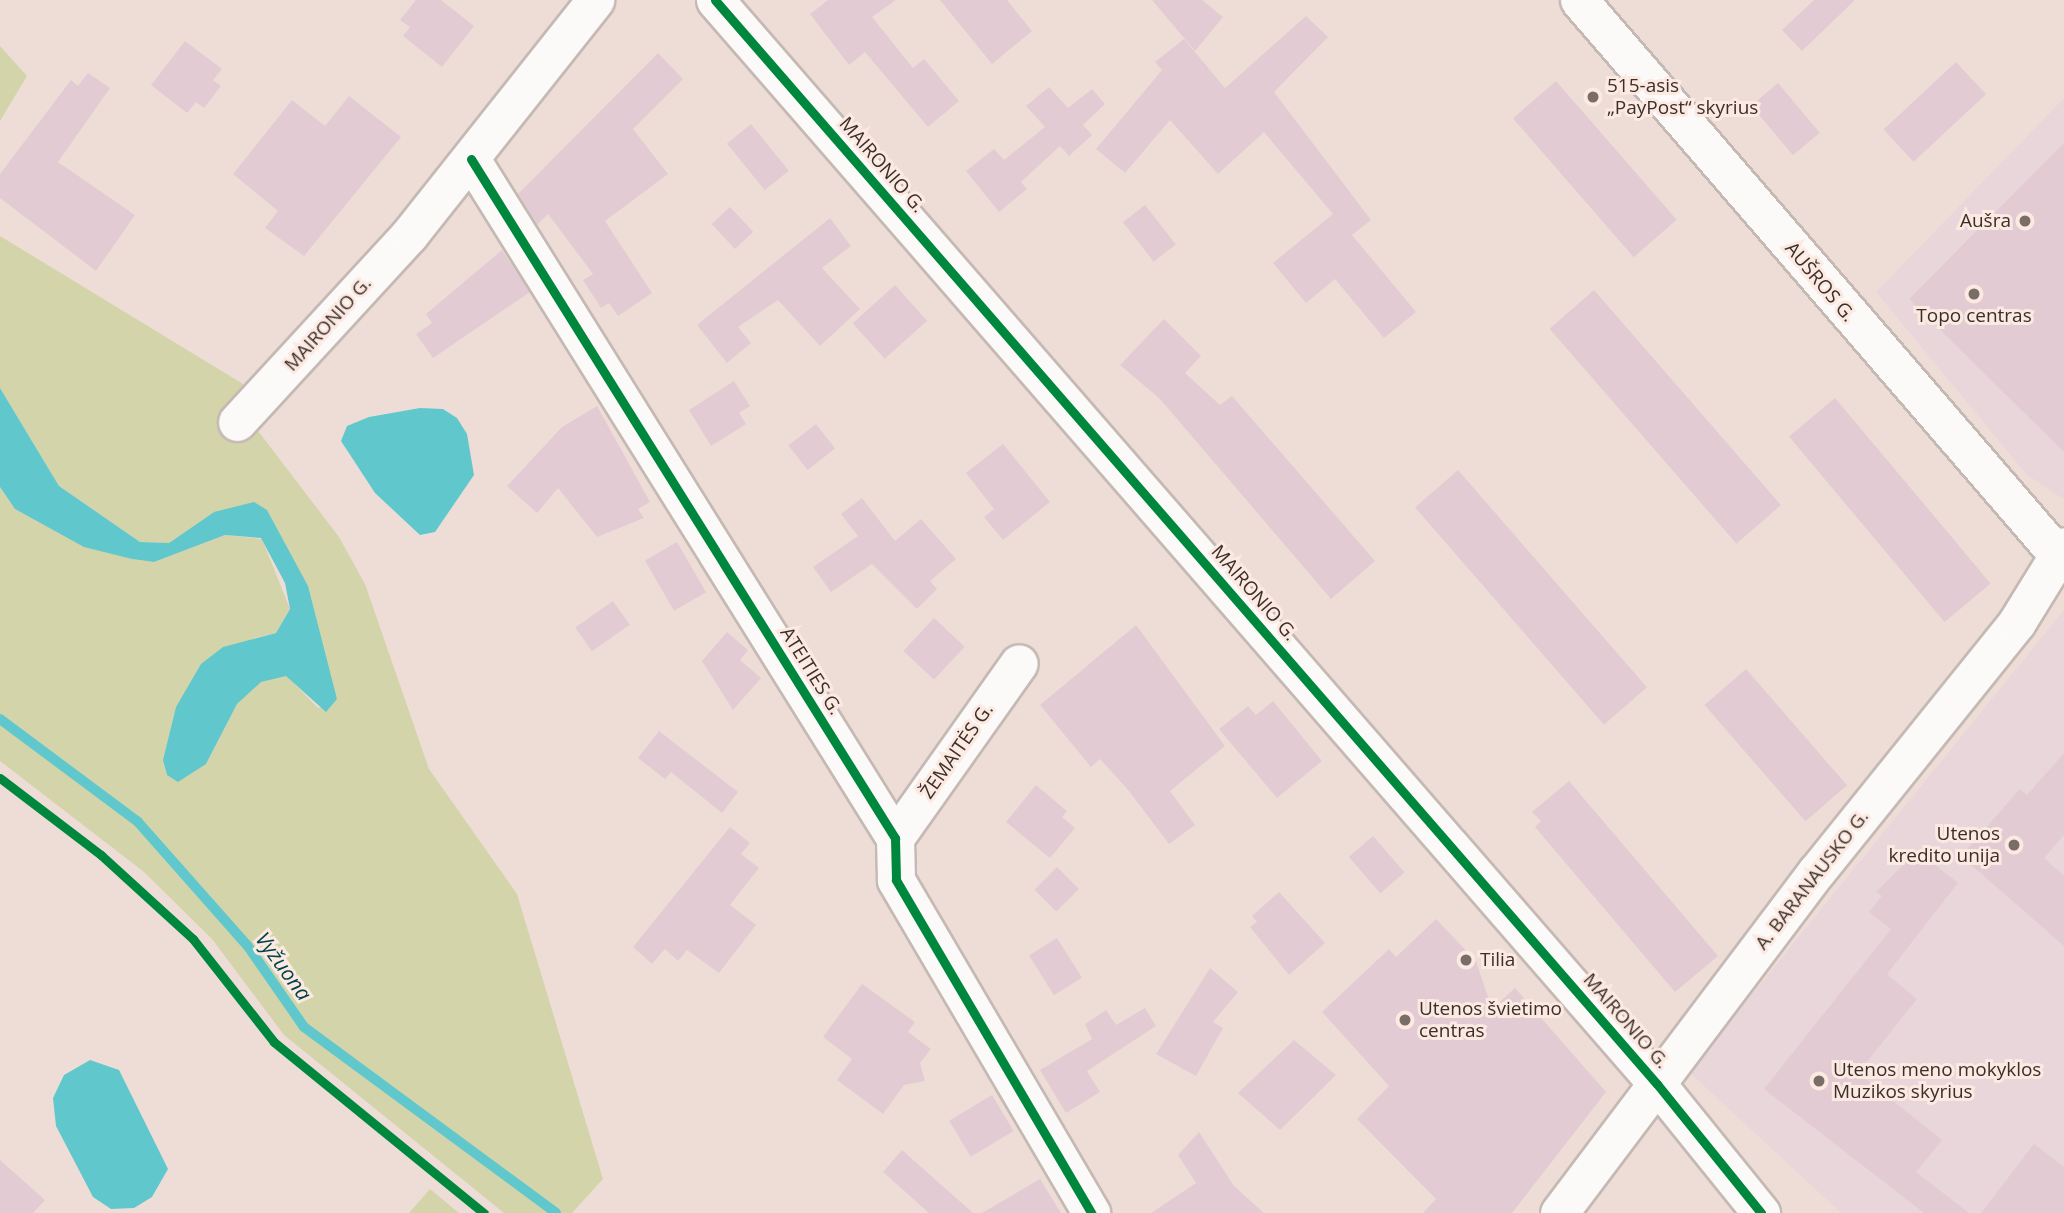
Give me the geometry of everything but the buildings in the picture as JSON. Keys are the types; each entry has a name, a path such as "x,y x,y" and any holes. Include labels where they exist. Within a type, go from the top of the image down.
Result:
{"street":[{"name":"MAIRONIO G.","path":"237,422 471,159 595,0"},
{"name":"MAIRONIO G.","path":"715,0 1657,1084 1761,1213"},
{"name":"AUŠROS G.","path":"1579,0 2061,554"},
{"name":"ATEITIES G.","path":"471,159 895,838"},
{"name":"A. BARANAUSKO G.","path":"1559,1213 2017,622 2061,554"},
{"name":"ŽEMAITĖS G.","path":"895,838 1019,663"},
{"path":"895,838 896,880 1091,1213"}],"shaded area":[{"name":"Aušra","path":"2064,98 2063,499 2027,475 1876,292"},
{"path":"2064,610 2064,1213 1841,1213 1689,1072"}],"green space":[{"path":"0,46 27,76 0,121"},
{"path":"0,236 243,384 252,423 339,537 365,584 429,769 517,894 603,1179 572,1213 504,1213 284,1035 212,939 144,872 0,761 0,487 15,509 132,559 154,562 225,535 262,539 290,609 276,633 254,638 176,707 164,760 167,775 206,764 237,704 260,682 286,675 318,708 337,699 267,510 214,512 169,543 140,542 59,486 0,388"},
{"path":"430,1189 459,1213 409,1213"}],"water":[{"path":"0,388 59,486 140,542 169,543 214,512 254,502 267,510 308,586 337,699 326,712 286,676 261,682 237,704 206,764 178,782 167,775 163,760 176,707 201,664 223,647 276,633 290,609 285,583 261,538 225,535 154,562 84,547 15,509 0,487"},
{"path":"420,408 443,409 457,418 467,434 474,475 435,532 420,535 375,493 341,441 347,426 369,417"},
{"path":"90,1060 119,1070 168,1169 152,1197 134,1208 111,1209 93,1197 56,1126 53,1098 64,1075"}],"waterway":[{"name":"Vyžuona","path":"0,719 138,822 247,945 304,1027 556,1213"}],"cycle path":[{"path":"715,0 1657,1084 1761,1213"},
{"path":"471,159 895,838 896,880 1091,1213"},
{"path":"0,778 101,855 193,939 274,1042 484,1213"}],"place":[{"name":"515-asis „PayPost“ skyrius","path":"1593,97"},
{"name":"Aušra","path":"2025,221"},
{"name":"Topo centras","path":"1974,294"},
{"name":"Utenos kredito unija","path":"2014,845"},
{"name":"Tilia","path":"1466,960"},
{"name":"Utenos švietimo centras","path":"1405,1020"},
{"name":"Utenos meno mokyklos Muzikos skyrius","path":"1819,1081"}]}
